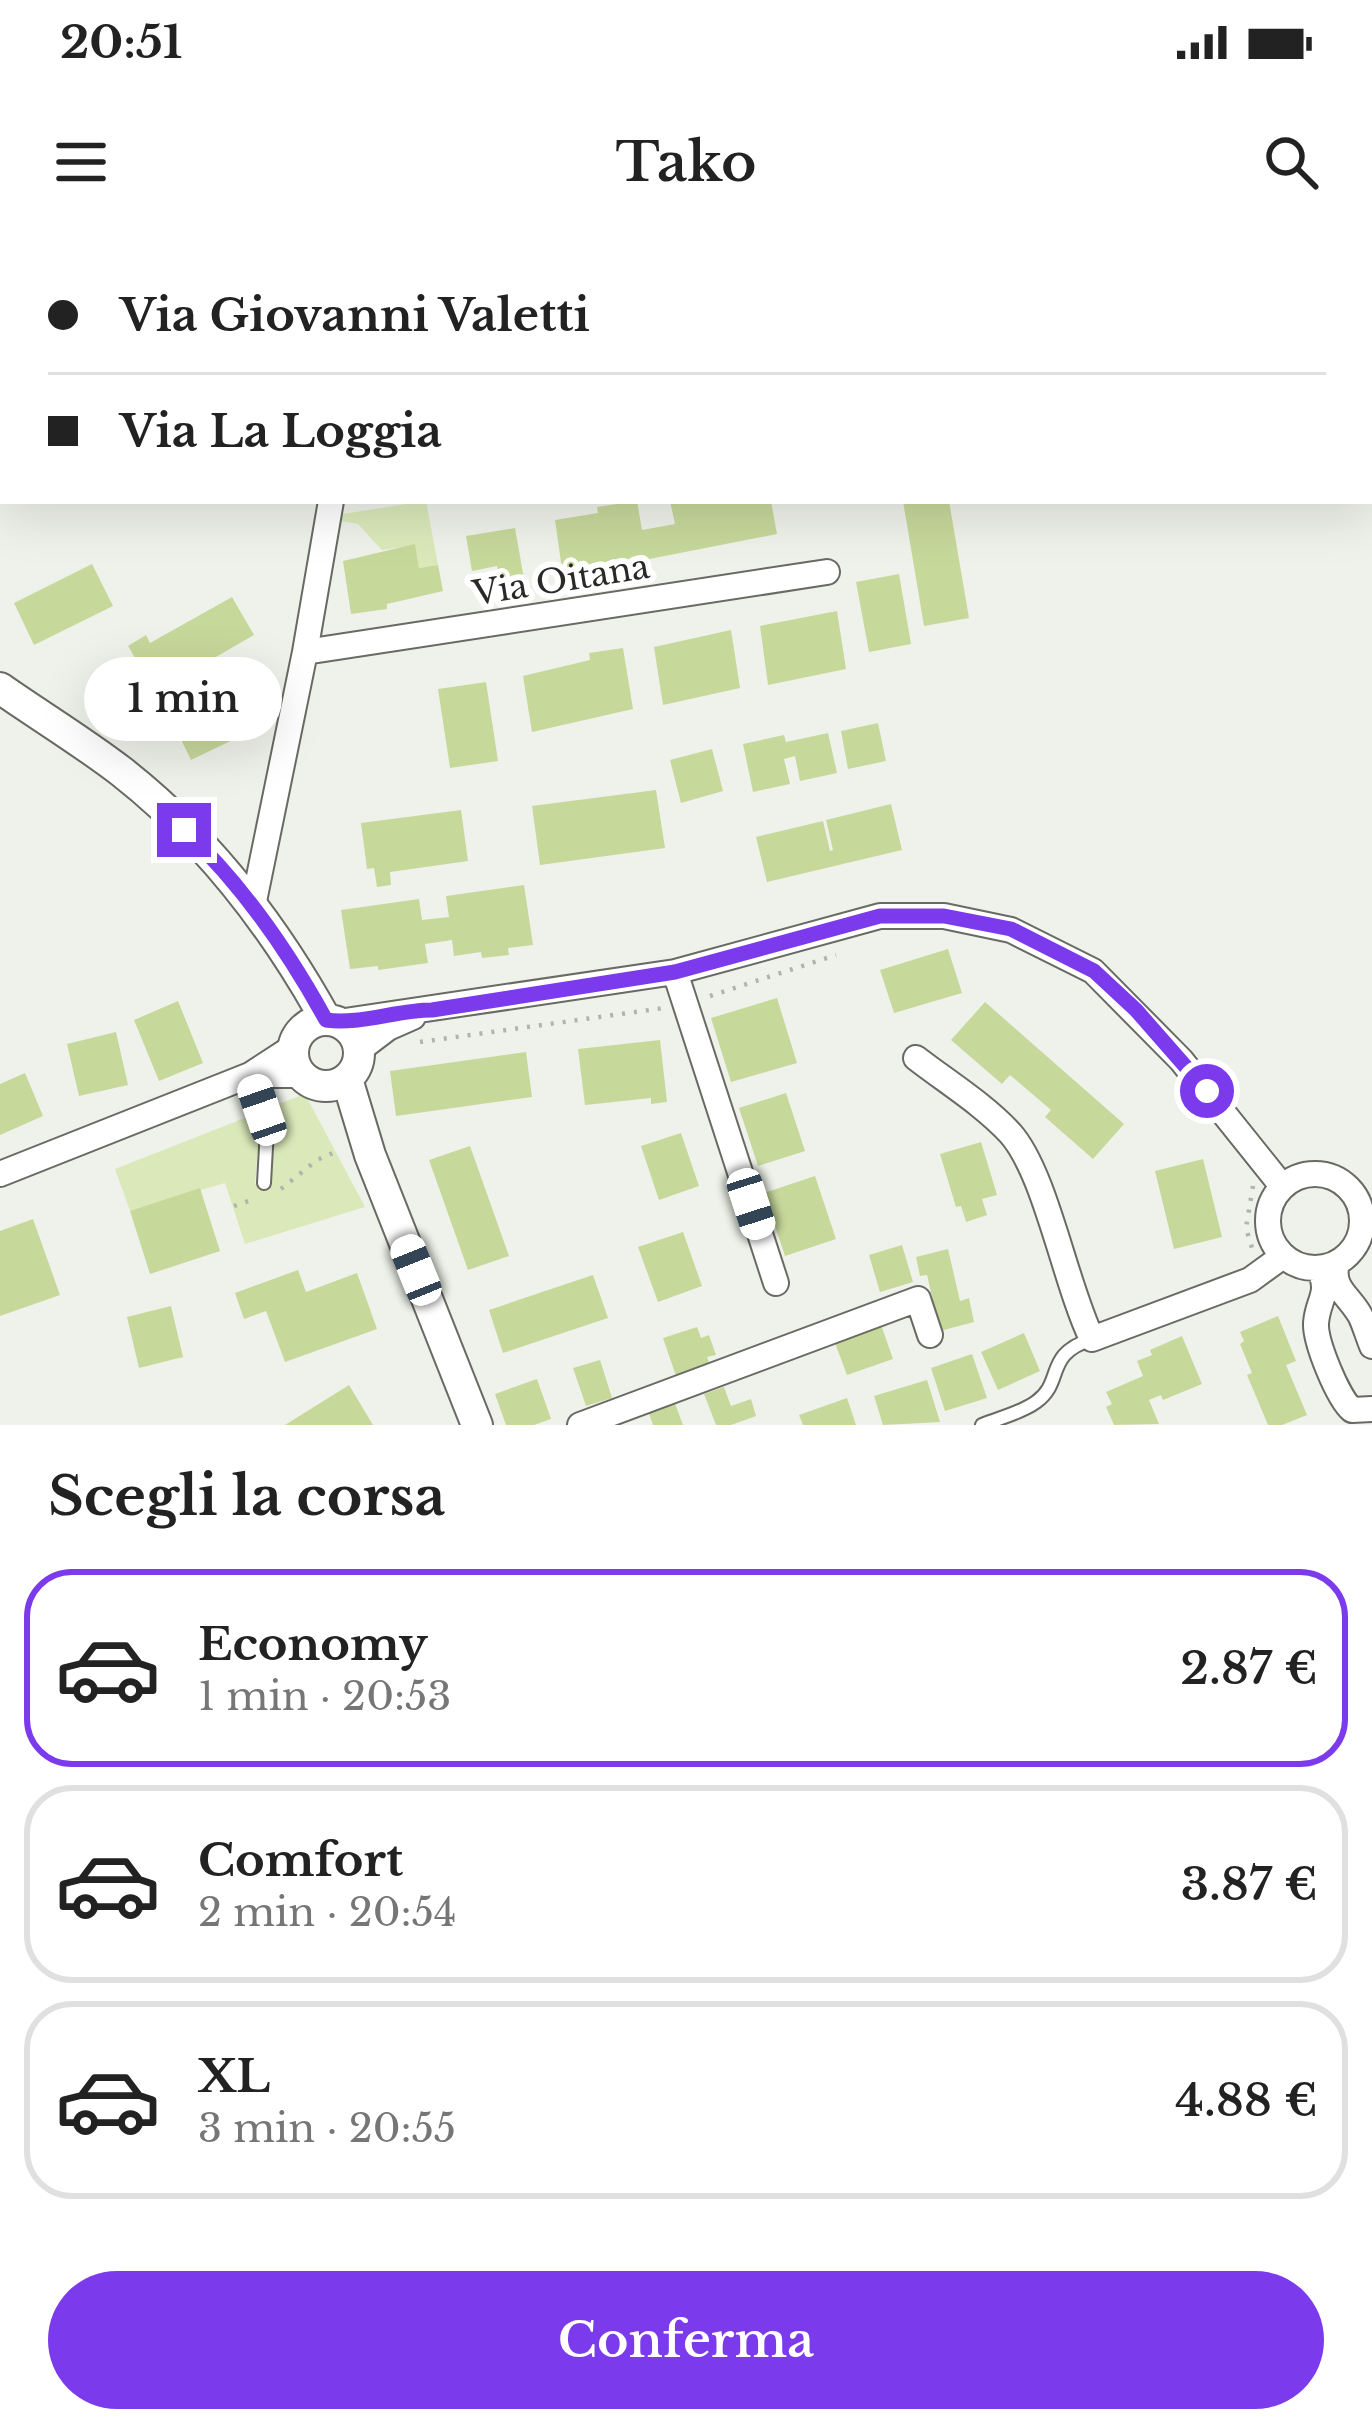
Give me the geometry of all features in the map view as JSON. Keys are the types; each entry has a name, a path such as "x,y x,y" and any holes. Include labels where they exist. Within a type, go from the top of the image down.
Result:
{"street":[{"path":"253,906 330,504"},
{"name":"Via Oitana","path":"305,652 827,572"},
{"path":"0,688 123,773 214,859 253,906 281,950 337,1094 370,1155 476,1425"},
{"path":"0,1174 319,1051 405,1010 432,1010 675,972 880,916 944,916 1011,929 1094,971 1181,1060 1282,1186"},
{"path":"675,972 776,1283"},
{"path":"319,1051 354,1071 359,1050 402,1021 432,1010"},
{"path":"916,1058 982,1108 1022,1150 1077,1309 1092,1339 1250,1280 1274,1262 1328,1265 1359,1236 1366,1211 1348,1187 1336,1178 1308,1174 1282,1186 1268,1214 1274,1262"},
{"path":"1328,1265 1359,1313 1372,1346"},
{"path":"1328,1265 1317,1335 1342,1402 1352,1410 1372,1408"},
{"path":"580,1425 918,1299 930,1335"}],"lane":[{"path":"250,1075 267,1129 264,1183"},
{"path":"982,1425 1036,1402 1046,1391 1060,1357 1092,1339"}],"path":[{"path":"402,1021 408,1043 687,1004 840,952"},
{"path":"234,1206 288,1186 317,1160 335,1152"},
{"path":"1249,1174 1254,1184 1246,1228 1253,1250 1274,1262"}],"green space":[{"path":"427,504 438,565 419,568 415,545 382,550 358,524 341,521 343,514"},
{"path":"305,1094 365,1207 245,1244 225,1183 130,1211 115,1169 255,1114 260,1127 255,1184 270,1181 273,1106"}],"building":[{"path":"638,504 642,530 675,524 671,504 772,504 777,534 563,576 555,520 598,513 597,507"},
{"path":"904,504 950,504 969,618 924,626"},
{"path":"515,528 524,579 500,584 497,566 472,571 466,536"},
{"path":"415,544 419,568 438,565 443,591 387,604 387,609 351,614 343,561"},
{"path":"92,564 113,606 34,645 14,603"},
{"path":"899,574 911,644 869,652 856,582"},
{"path":"232,597 254,635 155,692 128,646 146,635 150,643"},
{"path":"837,611 846,669 768,685 760,626"},
{"path":"731,630 740,688 663,705 654,647"},
{"path":"623,648 633,709 532,732 523,676 590,660 589,653"},
{"path":"249,676 270,722 191,760 172,721 188,713 184,703"},
{"path":"486,682 498,761 450,768 438,689"},
{"path":"878,723 886,761 848,769 841,731"},
{"path":"828,733 837,773 800,781 795,756 784,759 790,784 753,792 743,744 784,735 786,742"},
{"path":"712,749 723,791 681,803 670,760"},
{"path":"656,790 665,848 540,865 532,806"},
{"path":"891,804 902,850 767,882 756,837 823,821 830,851 826,820"},
{"path":"461,810 468,861 390,872 391,885 377,887 374,868 367,869 361,823"},
{"path":"524,885 533,945 508,948 509,955 482,958 481,952 454,956 452,940 425,944 428,963 350,969 341,910 419,899 422,920 449,917 446,896"},
{"path":"948,949 962,993 894,1013 880,970"},
{"path":"777,998 797,1063 731,1082 711,1018"},
{"path":"178,1001 203,1063 159,1081 134,1020"},
{"path":"985,1002 1124,1124 1093,1159 1045,1117 1051,1110 1010,1075 1002,1084 951,1040"},
{"path":"116,1032 128,1085 79,1096 67,1044"},
{"path":"660,1040 667,1102 651,1104 651,1098 585,1105 578,1049"},
{"path":"526,1052 532,1097 396,1116 390,1071"},
{"path":"25,1073 43,1116 0,1135 0,1084"},
{"path":"786,1093 805,1151 758,1166 739,1108"},
{"path":"681,1133 699,1186 659,1200 641,1146"},
{"path":"981,1142 997,1195 982,1199 987,1215 966,1222 961,1206 956,1207 940,1154"},
{"path":"470,1146 509,1256 468,1270 429,1160"},
{"path":"1203,1159 1222,1237 1174,1249 1155,1171"},
{"path":"815,1176 836,1239 785,1256 764,1193"},
{"path":"200,1188 220,1251 150,1274 130,1211"},
{"path":"33,1219 60,1295 0,1316 0,1231"},
{"path":"683,1232 702,1286 658,1302 638,1247"},
{"path":"902,1245 913,1282 880,1292 869,1255"},
{"path":"948,1249 960,1301 969,1298 974,1322 940,1331 927,1275 920,1276 916,1257"},
{"path":"298,1270 306,1292 357,1273 377,1329 285,1362 266,1311 244,1319 235,1293"},
{"path":"593,1275 608,1318 503,1353 489,1310"},
{"path":"171,1306 183,1357 139,1368 127,1317"},
{"path":"1278,1316 1296,1361 1286,1365 1307,1415 1268,1425 1247,1375 1252,1373 1240,1332"},
{"path":"879,1319 893,1359 847,1375 832,1335"},
{"path":"697,1327 701,1338 709,1335 716,1355 707,1357 711,1368 677,1379 663,1338"},
{"path":"1024,1333 1040,1371 998,1390 981,1352"},
{"path":"1182,1336 1202,1384 1163,1400 1161,1395 1149,1400 1159,1424 1114,1425 1106,1392 1143,1376 1137,1361"},
{"path":"972,1354 987,1398 945,1411 931,1368"},
{"path":"600,1360 612,1398 586,1406 573,1368"},
{"path":"537,1379 551,1419 534,1425 506,1425 495,1394"},
{"path":"927,1380 940,1422 883,1425 874,1396"},
{"path":"349,1385 373,1425 285,1425"},
{"path":"724,1387 731,1406 751,1399 756,1416 716,1425 704,1394"},
{"path":"672,1395 683,1425 653,1425 646,1405"},
{"path":"847,1398 856,1425 803,1425 799,1415"}],"route":[{"path":"184,830 253,906 326,1020 432,1010 675,972 880,916 944,916 1011,929 1094,971 1136,1010 1207,1091"}]}
